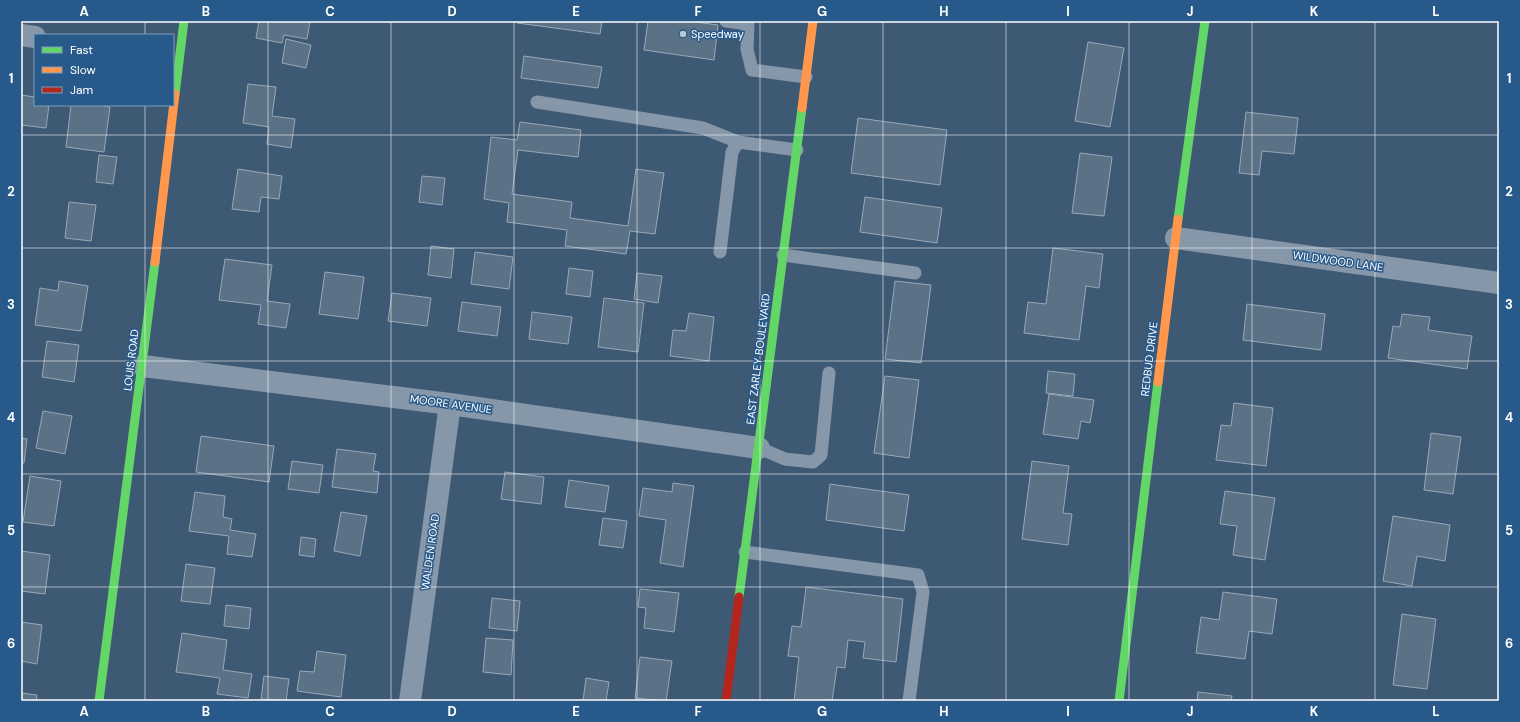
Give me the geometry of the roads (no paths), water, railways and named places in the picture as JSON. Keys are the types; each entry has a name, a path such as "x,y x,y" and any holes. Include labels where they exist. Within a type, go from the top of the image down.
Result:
{"street":[{"name":"LOUIS ROAD","path":"174,76 176,57 184,21"},
{"name":"EAST ZARLEY BOULEVARD","path":"726,701 813,21"},
{"name":"REDBUD DRIVE","path":"1118,701 1176,238 1205,21"},
{"path":"21,35 34,37"},
{"name":"LOUIS ROAD","path":"99,701 143,366 171,106"},
{"name":"WILDWOOD LANE","path":"1176,238 1499,283"},
{"name":"MOORE AVENUE","path":"143,366 450,404 758,448"},
{"name":"WALDEN ROAD","path":"410,701 450,404"}],"lane":[{"path":"726,21 748,22 747,49 752,70 806,78"},
{"path":"537,102 703,128 738,142 797,150"},
{"path":"720,252 732,152 738,142"},
{"path":"783,255 915,273"},
{"path":"758,448 785,459 813,462 822,455 829,373"},
{"path":"745,552 918,575 923,592 909,701"}],"place":[{"name":"Speedway","path":"683,34"}]}
